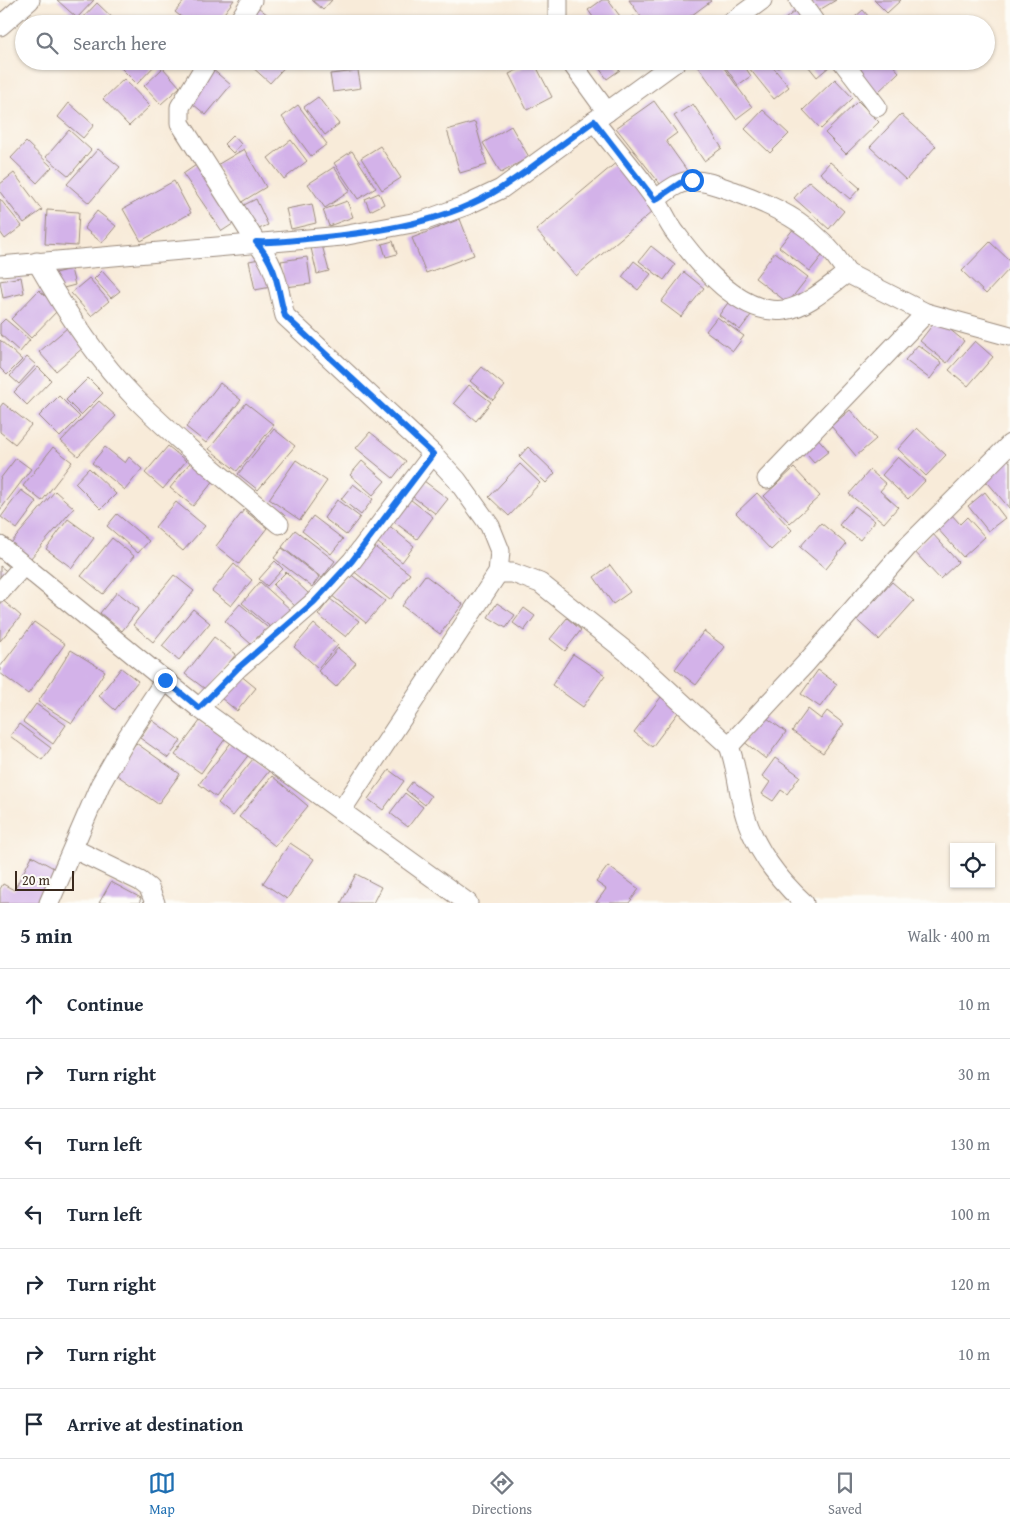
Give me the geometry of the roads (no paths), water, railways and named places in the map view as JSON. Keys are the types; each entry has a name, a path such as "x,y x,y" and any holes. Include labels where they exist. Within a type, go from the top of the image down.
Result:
{"street":[{"path":"0,26 30,0"},
{"path":"243,15 252,0"},
{"path":"558,0 558,15"},
{"path":"741,15 762,0"},
{"path":"800,0 810,15"},
{"path":"203,70 180,107 180,123 256,242 268,256 280,288 285,316 433,454 457,480 490,526 500,551 498,573 341,811"},
{"path":"575,70 600,116 676,234 722,286 740,299 764,308 786,310 800,305 847,273"},
{"path":"0,266 256,242 279,242 375,230 423,221 467,205 501,188 664,70"},
{"path":"849,70 877,107"},
{"path":"655,200 680,183 692,180 708,182 760,201 783,211 826,243 847,273 926,313 1010,336"},
{"path":"37,262 62,306 97,353 135,397 279,524"},
{"path":"767,479 926,313"},
{"path":"728,746 806,664 910,545 1010,444"},
{"path":"199,708 238,668 314,602 352,561 433,454"},
{"path":"0,546 199,708 468,903"},
{"path":"0,592 24,565"},
{"path":"498,573 513,573 540,583 628,654 728,746 736,766 745,817 759,850 781,882 804,903"},
{"path":"49,903 74,849 100,785 128,736 165,680"},
{"path":"74,849 140,881 149,888 155,903"}]}
